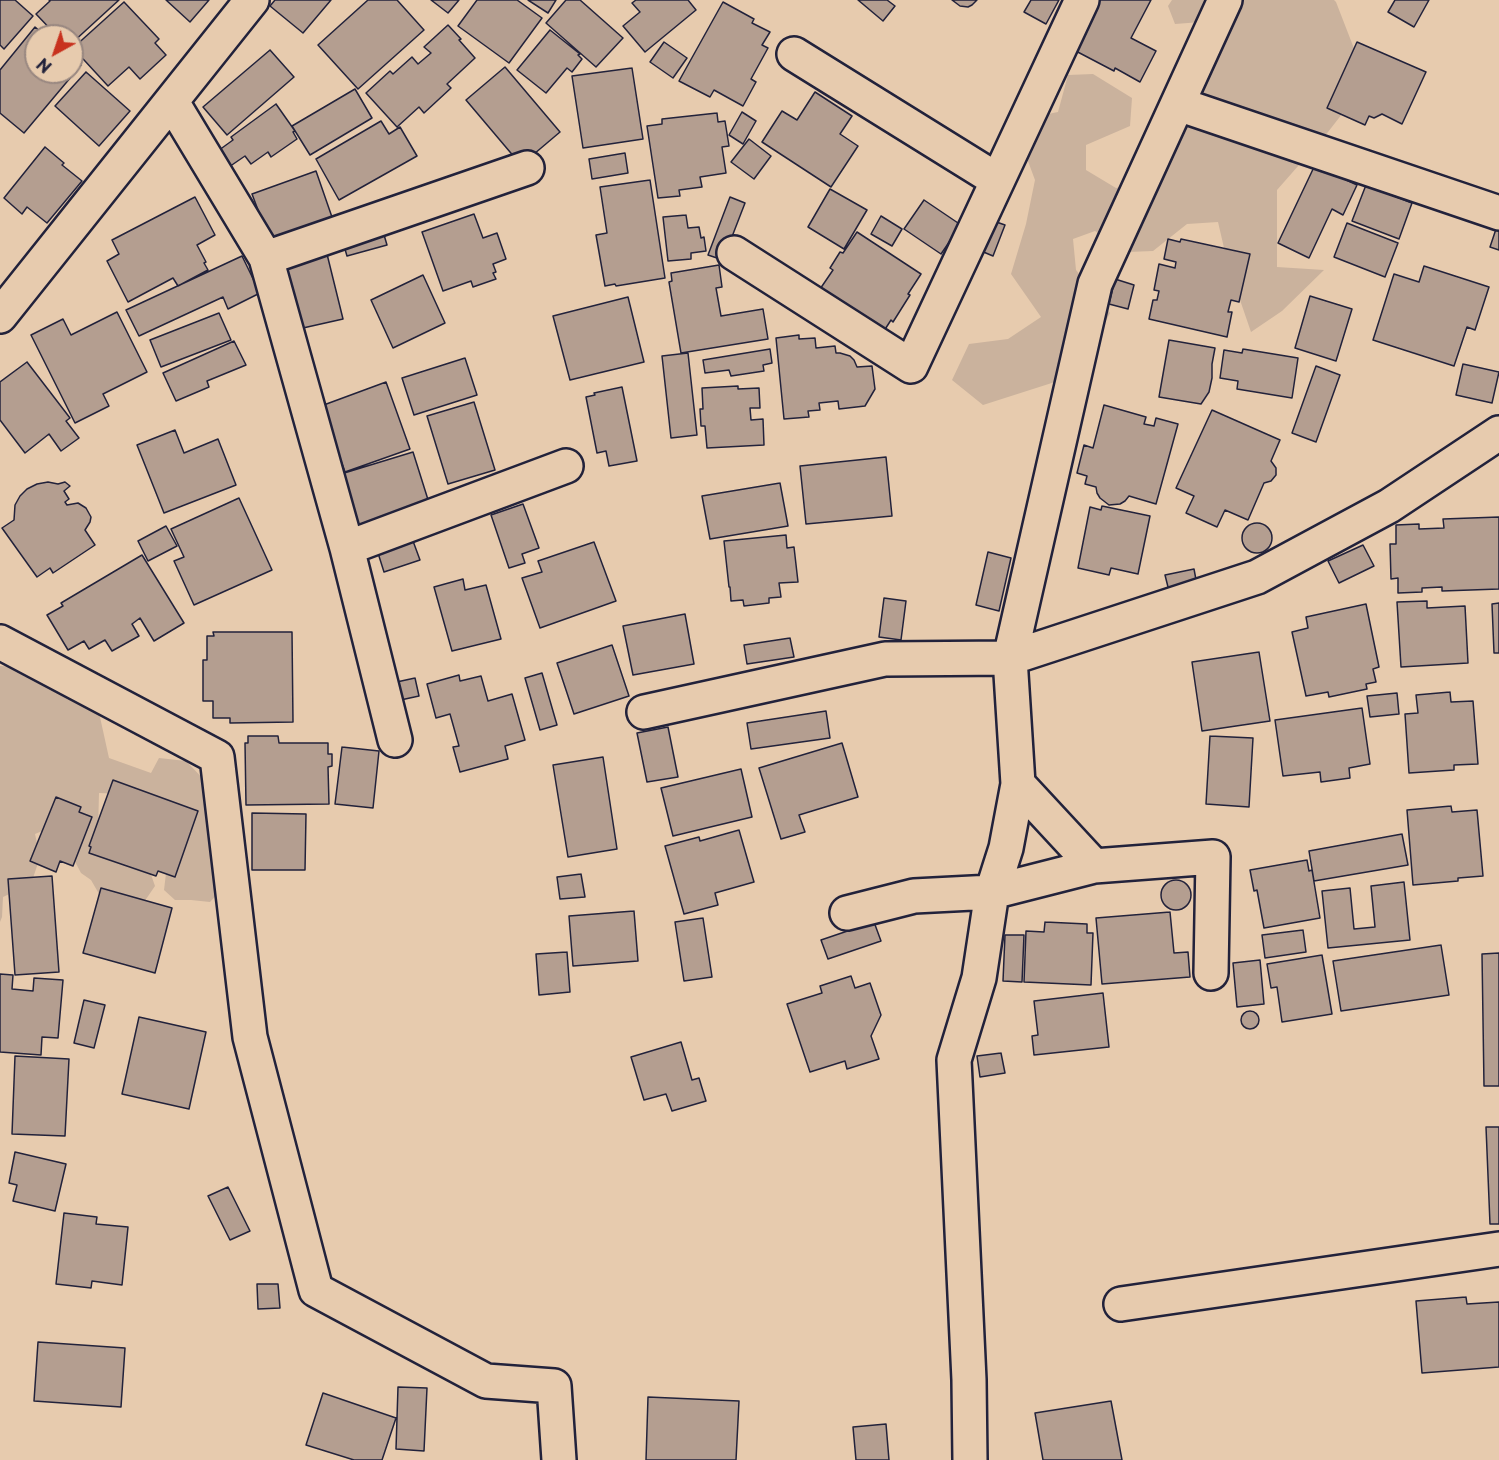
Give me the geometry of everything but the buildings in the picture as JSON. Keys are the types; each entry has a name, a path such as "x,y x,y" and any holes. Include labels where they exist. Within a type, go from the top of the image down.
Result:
{"street":[{"path":"0,316 252,0"},
{"path":"734,253 911,366 1082,0"},
{"path":"970,1460 969,1380 954,1060 980,978 992,892 1006,848 1018,784 1010,658 1095,284 1225,0"},
{"path":"794,54 998,180"},
{"path":"172,102 266,258 347,548 395,740"},
{"path":"1178,104 1499,213"},
{"path":"266,258 527,168"},
{"path":"644,712 885,659 1010,658 1257,577 1389,506 1499,433"},
{"path":"347,548 566,466"},
{"path":"0,642 217,758 250,1037 316,1290 486,1382 554,1386 559,1460"},
{"path":"1018,784 1094,866"},
{"path":"847,913 914,896 992,892 1094,866 1213,857 1210,973"},
{"path":"1121,1304 1499,1249"}],"shaded area":[{"path":"1172,0 1334,0 1336,2 1367,82 1328,132 1277,190 1277,267 1324,270 1282,311 1251,332 1228,265 1218,222 1187,224 1153,251 1128,252 1095,231 1073,239 1076,270 1110,313 1097,338 1058,381 983,405 952,380 969,344 1008,339 1041,317 1011,274 1026,224 1035,180 1013,121 1058,112 1068,75 1093,74 1132,98 1130,126 1086,145 1086,170 1116,188 1159,179 1201,22 1175,24 1168,6"},
{"path":"0,666 20,667 98,708 109,758 151,773 159,758 186,761 212,788 224,887 210,902 175,900 164,890 167,865 123,794 99,793 98,831 148,866 155,886 142,905 106,906 91,880 81,873 54,826 35,834 40,857 31,884 3,897 0,922"}]}
